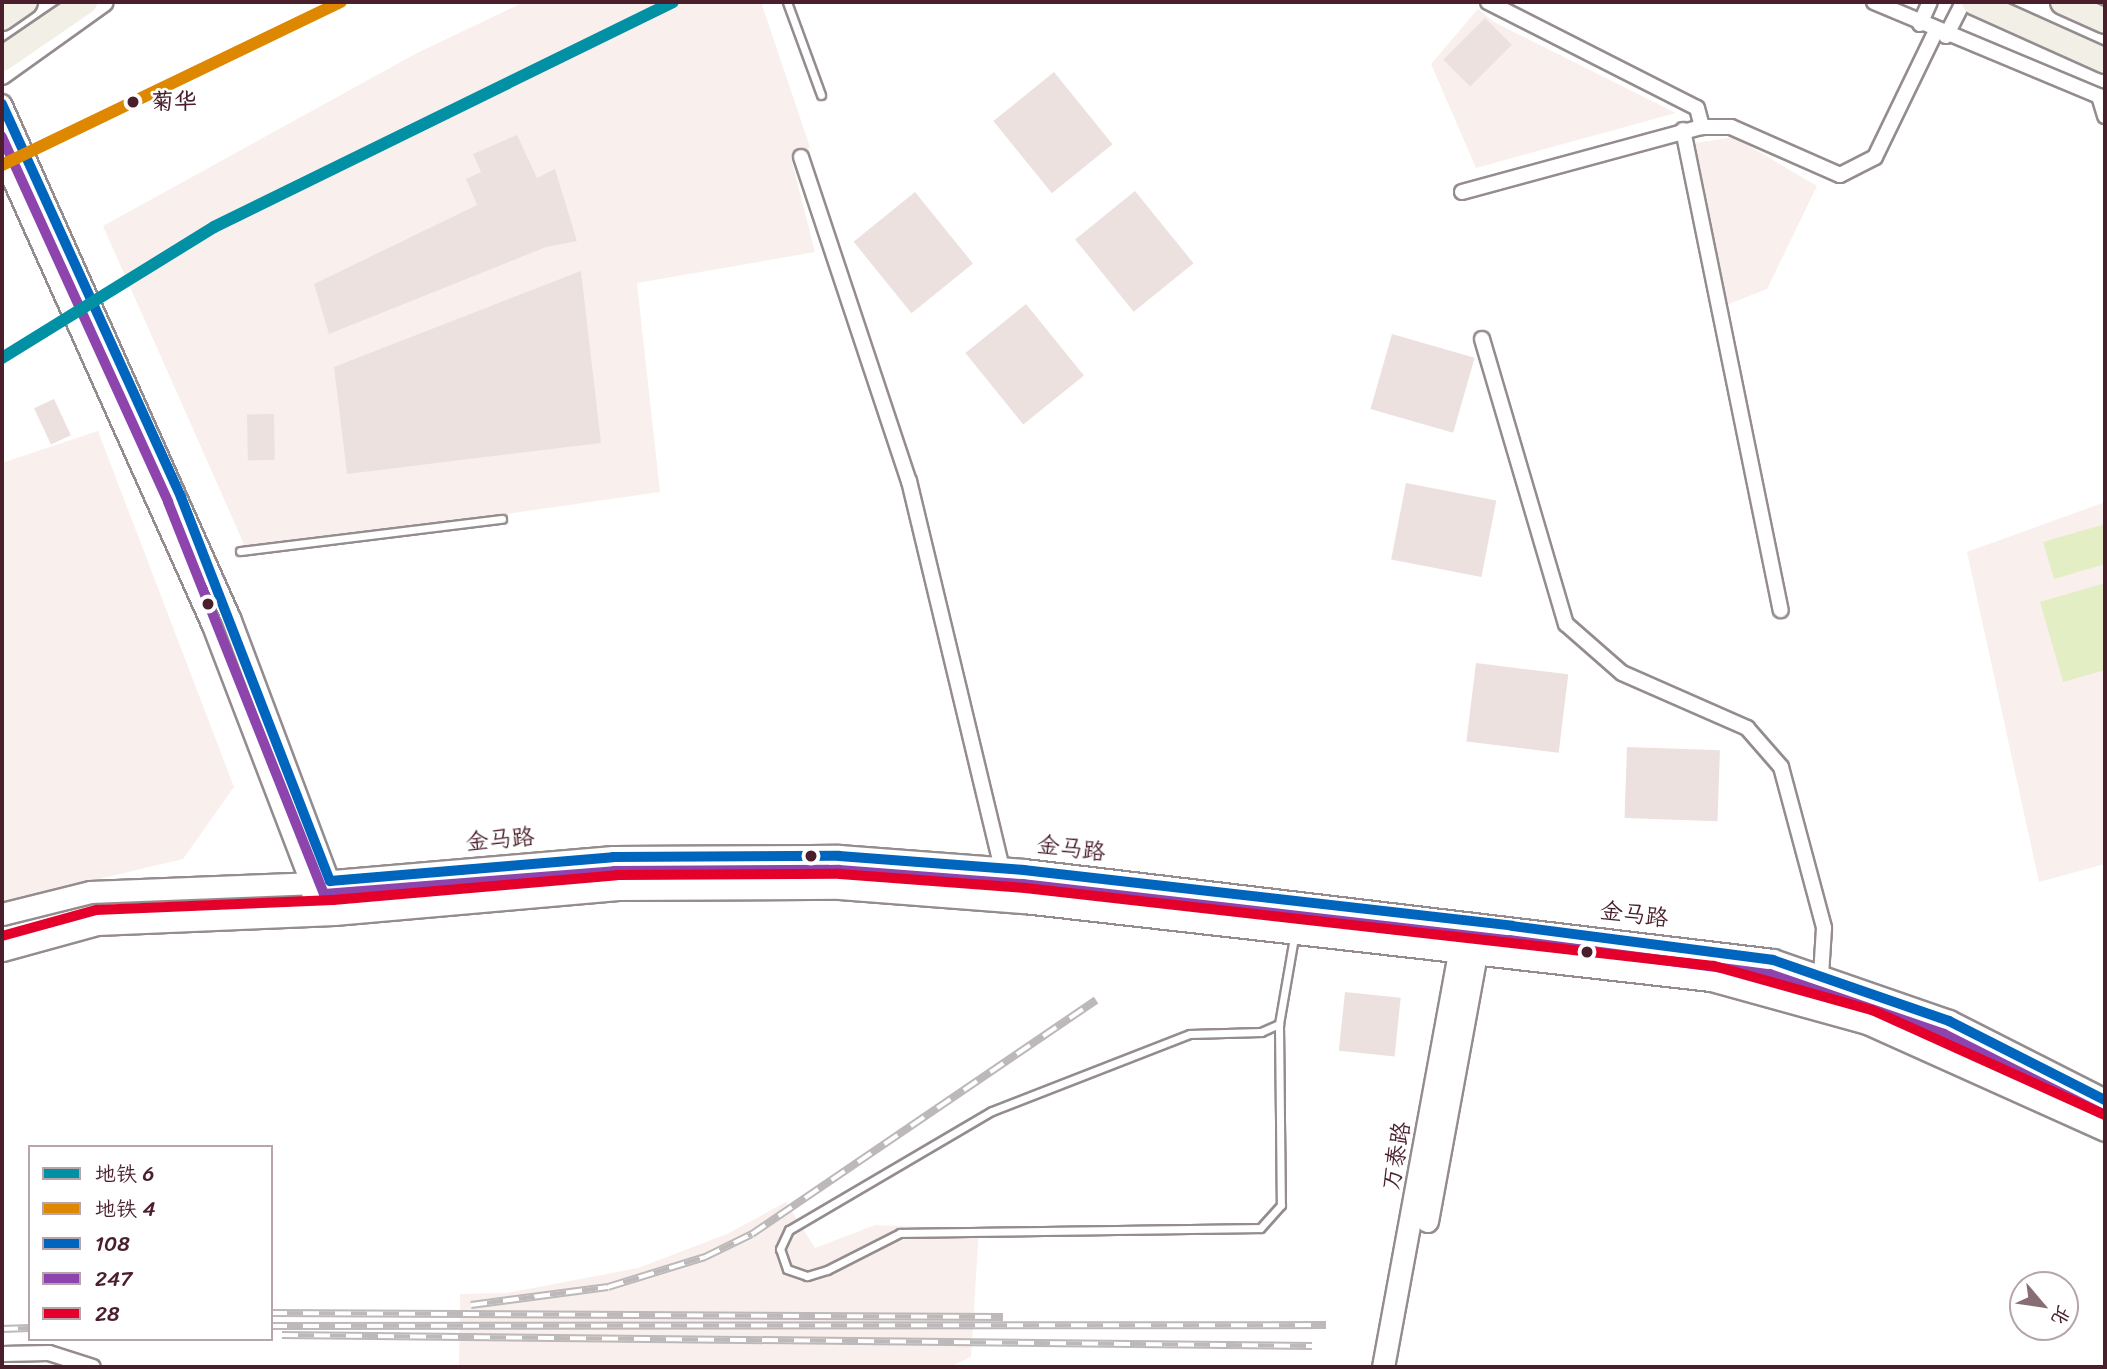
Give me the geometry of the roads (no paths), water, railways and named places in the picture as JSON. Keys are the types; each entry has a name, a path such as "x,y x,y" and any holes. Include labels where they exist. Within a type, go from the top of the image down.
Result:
{"highway":[{"path":"2,18 25,2"},
{"path":"2,60 85,2"},
{"path":"1974,2 2105,61"},
{"path":"2063,2 2105,21"}],"main road":[{"path":"2075,2 2105,15"},
{"name":"金马路","path":"2,914 90,892 320,882 741,853 1002,868 1773,960 1950,1021 2105,1100"},
{"path":"2,950 97,924 324,915 743,885 1024,902 1468,952 1775,993 1867,1023 2105,1130"},
{"name":"万泰路","path":"1383,1367 1468,952"},
{"name":"万泰路","path":"1397,1367 1468,952"}],"street":[{"path":"2,75 104,2"},
{"path":"1488,2 1697,108 1702,127"},
{"path":"1874,2 1941,33 2099,96 2105,116"},
{"path":"1920,24 1930,2"},
{"path":"1462,192 1702,127 1731,127 1826,174 1868,165 1941,33 1963,2"},
{"path":"2,104 181,496 320,882 324,915"},
{"path":"1683,130 1781,610"},
{"path":"2,157 162,505 320,882"},
{"path":"802,157 909,481 1002,868"},
{"path":"1482,339 1566,624 1622,673 1747,728 1781,767 1824,928 1821,976"},
{"path":"2,1354 49,1353 93,1367"}],"lane":[{"path":"787,2 821,96"},
{"path":"240,551 502,519"},
{"path":"1279,1024 1261,1032 1190,1034 1058,1080 992,1111 789,1230 780,1250 787,1269 817,1273 900,1233 1260,1228 1281,1205 1279,1024 1294,934"}],"railway":[{"path":"471,1305 608,1287 705,1257 752,1234 1096,1000"},
{"path":"273,1313 1003,1317"},
{"path":"273,1326 1326,1325"},
{"path":"2,1329 28,1328"},
{"path":"282,1335 1312,1346"}],"metro line":[{"name":"4","path":"2,165 341,2"},
{"name":"6","path":"2,358 214,227 673,2"}],"place":[{"name":"菊华","path":"133,102"}]}
